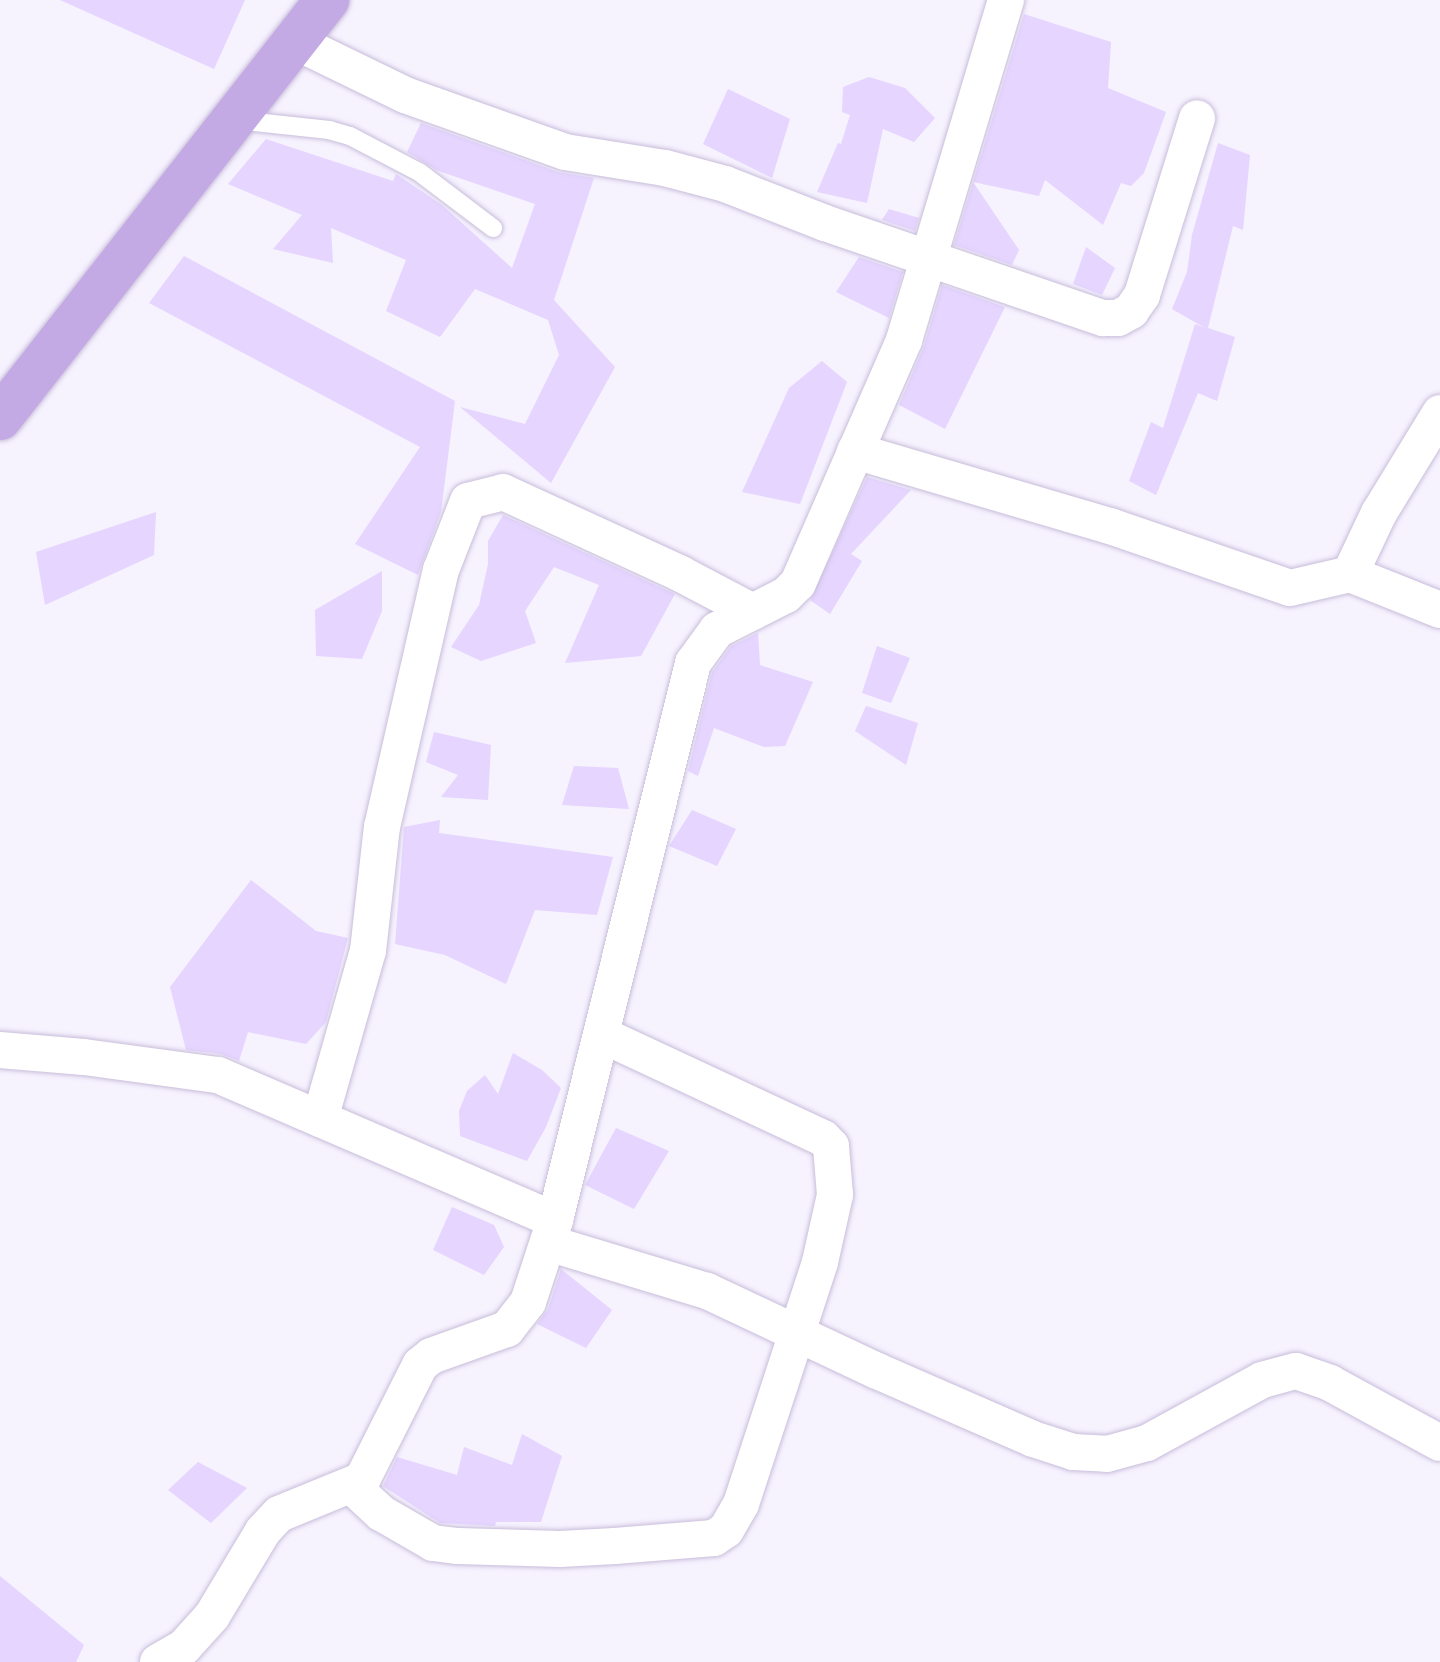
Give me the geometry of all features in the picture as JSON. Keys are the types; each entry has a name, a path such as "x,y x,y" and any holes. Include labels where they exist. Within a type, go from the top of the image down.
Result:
{"main road":[{"path":"0,418 327,0"}],"street":[{"path":"171,1654 212,1616 263,1531 279,1514 362,1480 420,1365 431,1356 507,1329 528,1302 551,1231 602,1035 693,663 717,630 786,595 798,583 904,340 1006,0"},
{"path":"294,41 405,95 565,152 665,168 725,184 1103,318 1118,318 1131,311 1142,295 1197,118"},
{"path":"1350,574 1379,513 1440,413"},
{"path":"855,451 1110,526 1290,588 1350,574 1440,610"},
{"path":"320,1119 368,951 382,827 441,570 468,501 503,492 681,574 753,612"},
{"path":"352,1486 381,1513 433,1543 560,1549 714,1538 726,1530 741,1504 820,1262 835,1195 831,1146 823,1138 602,1035"},
{"path":"0,1050 84,1057 218,1075 320,1119 551,1231 707,1291 796,1335 1033,1439 1073,1452 1107,1454 1147,1443 1262,1380 1296,1371 1330,1383 1440,1443"}],"lane":[{"path":"236,120 329,130 350,136 419,172 493,228"}],"building":[{"path":"60,0 245,0 214,69"},
{"path":"1024,14 1111,42 1108,88 1166,112 1144,173 1131,186 1121,183 1103,225 1045,180 1039,196 973,182"},
{"path":"869,77 905,88 935,118 914,142 883,129 867,203 817,192 838,143 841,144 850,115 842,112 843,87"},
{"path":"728,89 790,119 772,178 703,144"},
{"path":"421,123 558,172 594,178 554,300 615,367 551,483 460,407 525,424 559,355 548,320 475,289 440,337 386,311 406,260 331,228 333,263 273,249 302,215 228,184 266,139 393,181 396,174 442,205 512,268 535,204 436,170 407,152"},
{"path":"1218,143 1250,155 1243,230 1233,226 1208,328 1235,337 1217,401 1198,393 1156,495 1129,481 1151,422 1163,428 1195,324 1205,328 1172,309 1187,272 1192,235"},
{"path":"973,182 1019,250 1012,265 954,245"},
{"path":"889,209 919,218 915,231 882,220"},
{"path":"1086,247 1115,268 1102,295 1073,284"},
{"path":"184,256 455,401 441,512 418,575 355,544 420,447 149,303"},
{"path":"859,257 903,272 889,318 836,292"},
{"path":"942,285 1005,307 945,429 899,405 924,346"},
{"path":"822,361 847,382 800,504 742,492 789,388"},
{"path":"867,477 911,490 851,554 862,561 830,614 810,600"},
{"path":"156,512 154,555 45,605 36,552"},
{"path":"503,515 675,594 641,656 565,663 599,585 554,567 525,611 536,643 481,661 451,647 479,605 488,564 488,541"},
{"path":"382,571 382,611 362,659 316,656 315,610"},
{"path":"758,633 760,665 813,682 785,746 764,747 714,728 698,776 688,771 712,672 731,646"},
{"path":"877,646 910,658 891,703 862,693"},
{"path":"866,706 918,723 906,765 855,731"},
{"path":"434,732 491,745 488,800 441,797 458,775 426,762"},
{"path":"574,766 618,768 629,809 562,805"},
{"path":"692,810 736,829 717,866 669,846"},
{"path":"440,820 439,833 613,857 597,915 535,910 506,984 445,955 395,944 404,827"},
{"path":"251,880 316,931 348,938 326,1022 306,1044 248,1032 239,1061 221,1054 186,1050 170,987"},
{"path":"513,1053 542,1070 561,1088 546,1127 527,1161 460,1136 459,1111 467,1091 485,1075 498,1094"},
{"path":"616,1128 669,1151 634,1209 585,1185"},
{"path":"452,1207 494,1225 504,1247 484,1275 433,1250"},
{"path":"561,1269 612,1310 586,1348 537,1324 548,1309"},
{"path":"522,1434 562,1456 541,1522 496,1522 495,1526 440,1523 383,1486 397,1457 457,1475 464,1447 512,1465"},
{"path":"198,1462 247,1488 211,1523 168,1490"},
{"path":"0,1576 84,1645 76,1662 0,1662"}]}
